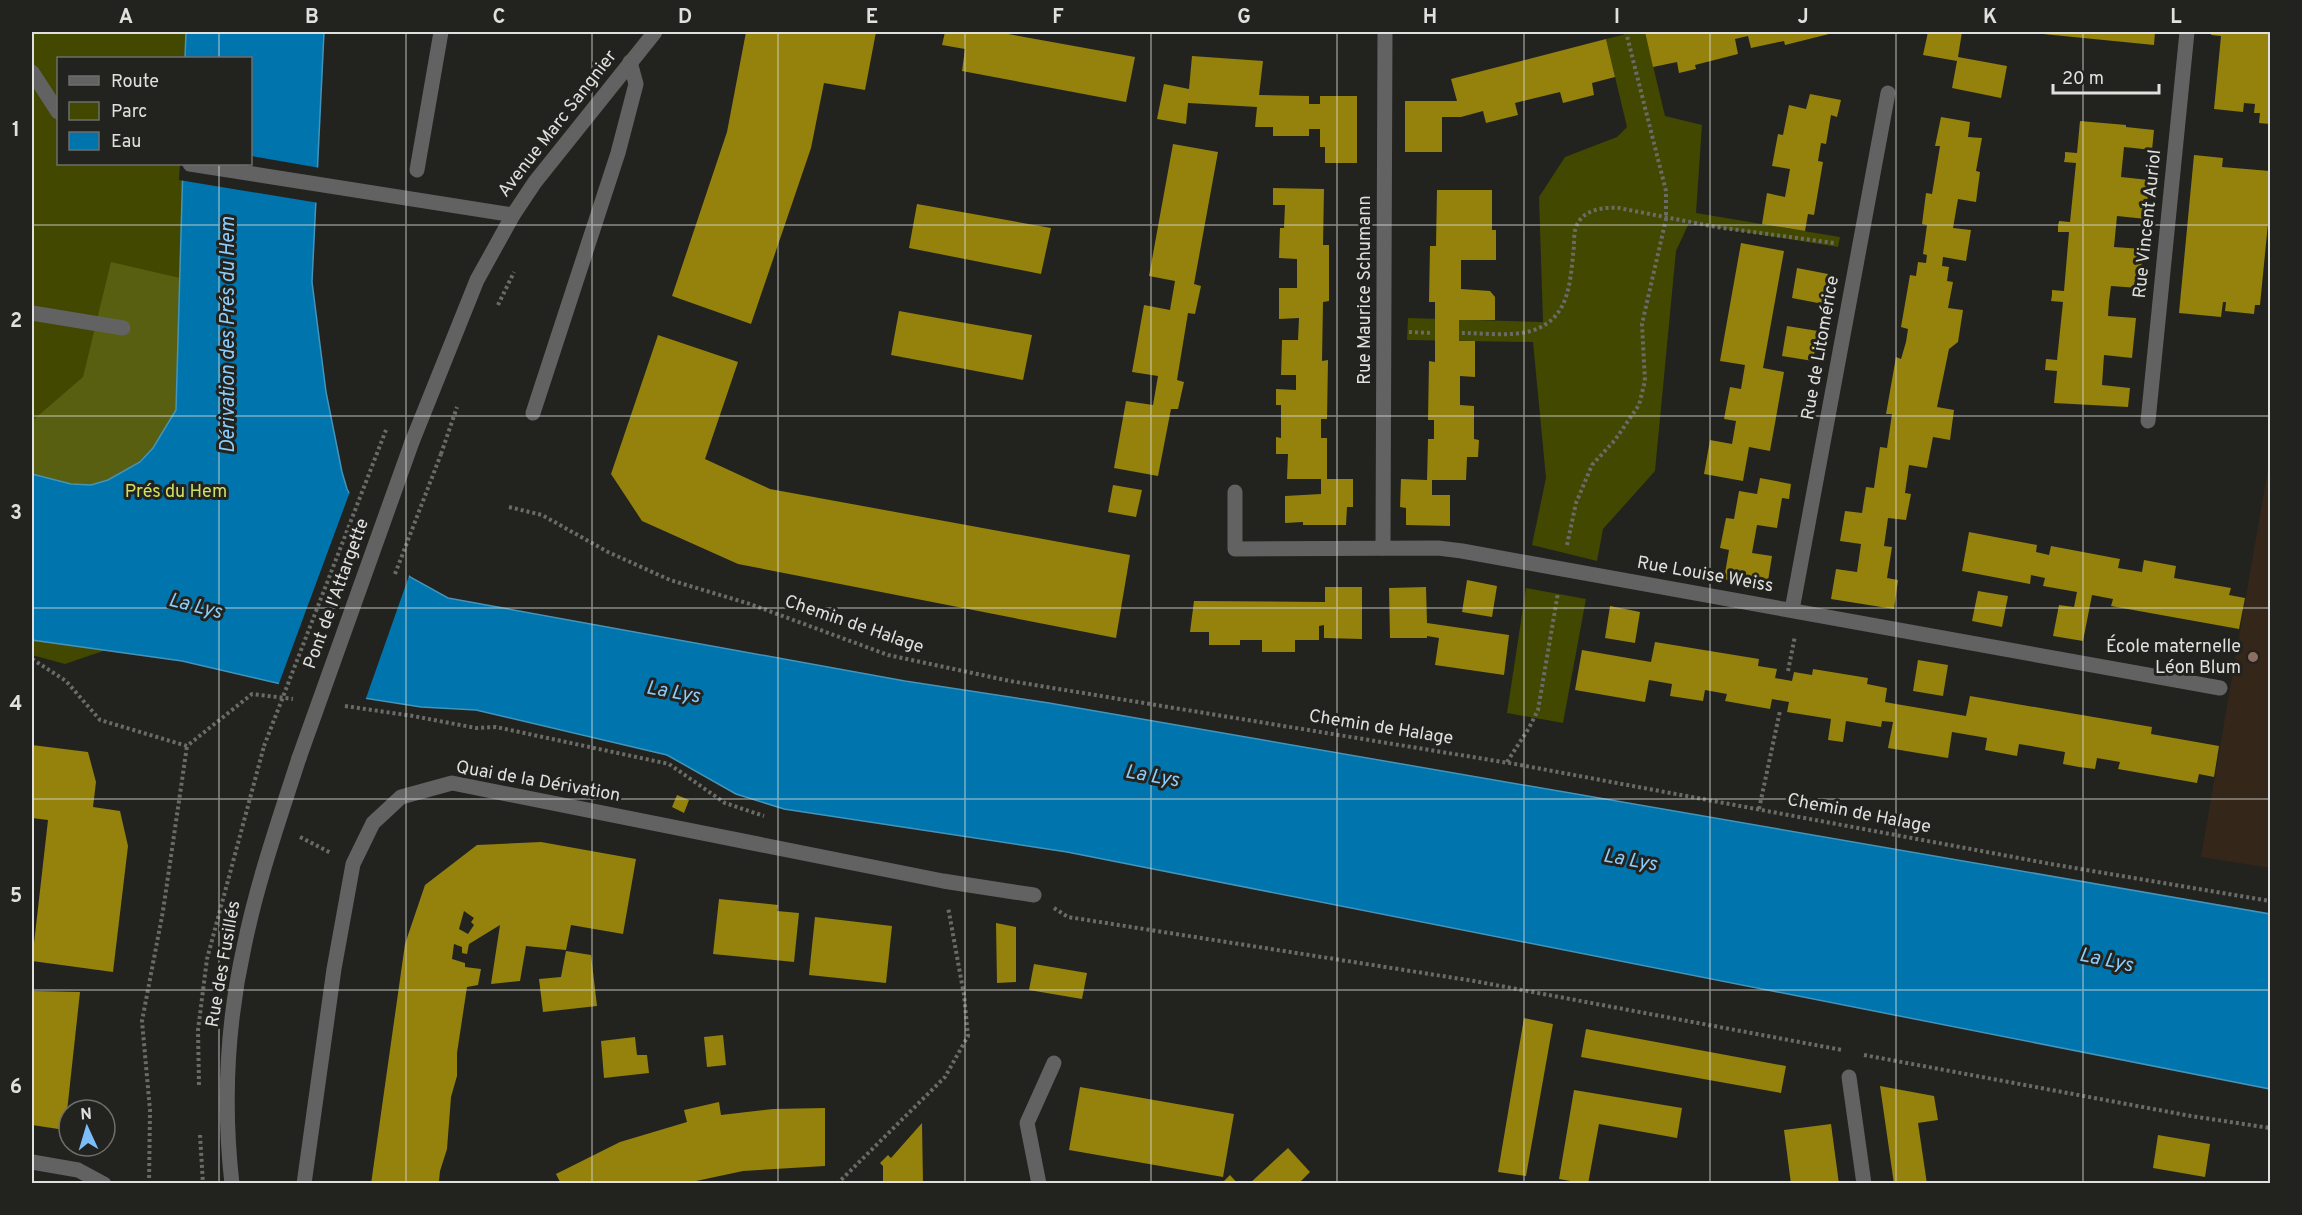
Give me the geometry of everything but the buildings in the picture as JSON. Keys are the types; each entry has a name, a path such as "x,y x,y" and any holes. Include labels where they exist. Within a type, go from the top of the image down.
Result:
{"street":[{"path":"417,170 441,32"},
{"name":"Avenue Marc Sangnier","path":"412,442 477,280 513,214 535,182 655,32"},
{"name":"Rue Maurice Schumann","path":"1383,548 1384,32"},
{"name":"Rue Vincent Auriol","path":"2148,421 2187,32"},
{"path":"533,413 618,153 636,84 630,62"},
{"path":"32,72 57,110"},
{"name":"Rue de Litomérice","path":"1796,611 1888,93"},
{"path":"196,165 513,214"},
{"path":"32,313 123,328"},
{"name":"Pont de l'Attargette","path":"299,758 412,442"},
{"name":"Rue Louise Weiss","path":"1235,492 1235,549 1438,548 2220,688"},
{"name":"Rue des Fusillés","path":"232,1184 227,1098 237,984 243,947 261,879 299,758"},
{"name":"Quai de la Dérivation","path":"304,1184 334,969 353,864 373,823 401,797 452,783 1034,896"},
{"path":"1039,1184 1027,1123 1054,1063"},
{"path":"1849,1077 1864,1184"},
{"path":"32,1162 78,1170 104,1184"}],"path":[{"path":"1507,762 1538,710 1555,619 1561,569 1576,503 1592,465 1615,440 1639,405 1645,381 1642,324 1648,288 1666,219 1665,191 1626,32"},
{"path":"1462,333 1501,334 1533,330 1547,322 1563,308 1571,273 1576,227 1593,210 1606,207 1760,234 1859,246"},
{"path":"493,313 518,264"},
{"path":"441,454 460,399"},
{"path":"264,746 386,430"},
{"name":"Chemin de Halage","path":"509,507 542,515 608,552 670,580 750,604 888,655 1010,681 1507,762 2051,864 2271,901"},
{"path":"1788,671 1796,611"},
{"path":"32,659 66,681 100,720 187,746"},
{"path":"149,1184 150,1110 142,1021 163,911 187,746 252,694 298,700"},
{"path":"344,706 476,728 496,727 669,764 725,803 775,820"},
{"path":"1759,809 1780,711"},
{"path":"297,848 304,827"},
{"path":"300,837 353,864"},
{"path":"837,1184 945,1077 968,1036 964,995 943,880"},
{"path":"1034,896 1068,917 1474,981 1846,1051"},
{"path":"1858,1054 2191,1116 2271,1128"}],"shaded area":[{"name":"École maternelle Léon Blum","path":"2270,457 2270,868 2201,857"}],"green space":[{"name":"Prés du Hem","path":"32,32 315,32 252,57 57,57 57,165 250,165 156,633 65,664 32,655"},
{"path":"1645,32 1665,116 1702,125 1696,213 1840,237 1838,247 1689,223 1676,251 1655,471 1603,529 1597,561 1532,545 1546,478 1533,342 1407,340 1408,318 1543,322 1539,197 1565,157 1617,137 1627,127 1606,39"},
{"path":"111,262 180,278 176,410 153,448 140,462 124,473 91,485 71,484 32,474 32,421 83,377"},
{"path":"1526,588 1586,599 1563,723 1507,713"}],"water":[{"path":"186,32 324,32 312,282 326,392 342,472 347,489 378,543 410,577 448,598 905,681 1049,703 2270,914 2270,1089 1067,852 784,809 736,794 667,755 476,710 421,707 294,687 182,661 32,640 32,474 71,484 91,485 108,480 140,462 153,448 176,410 183,165 252,165 252,57 185,57"}],"pier":[{"path":"252,156 320,168 319,203 179,180 180,165 252,165"},
{"path":"351,489 369,525 410,573 365,701 278,686"}],"place":[{"name":"École maternelle Léon Blum","path":"2253,657"}],"water label":[{"name":"Dérivation des Prés du Hem","path":"229,335"},
{"name":"La Lys","path":"195,607"},
{"name":"La Lys","path":"673,693"},
{"name":"La Lys","path":"1152,777"},
{"name":"La Lys","path":"1630,861"},
{"name":"La Lys","path":"2106,961"}]}
